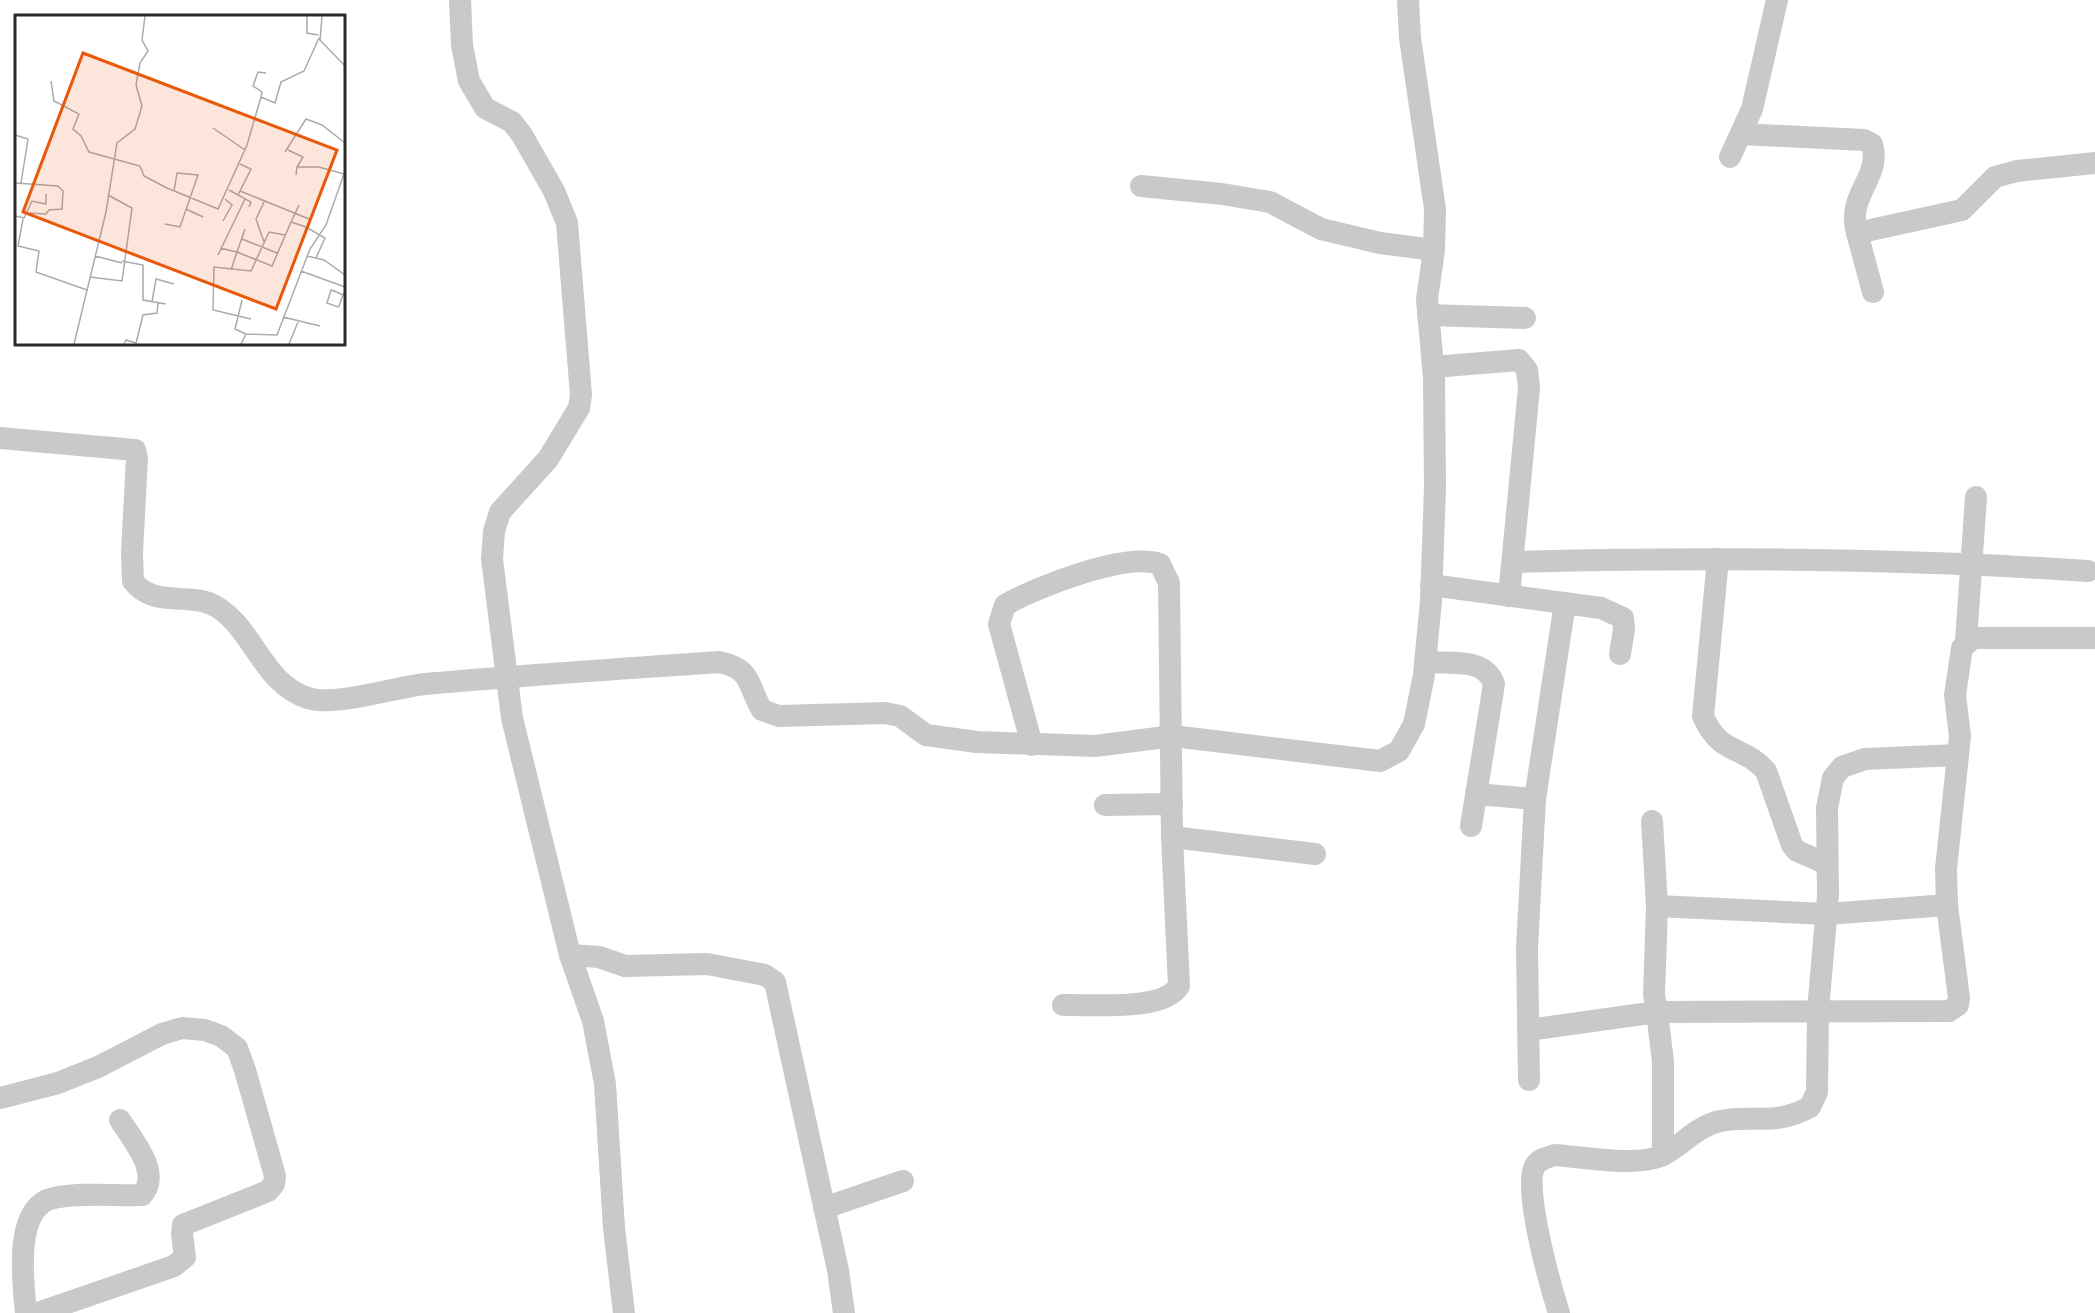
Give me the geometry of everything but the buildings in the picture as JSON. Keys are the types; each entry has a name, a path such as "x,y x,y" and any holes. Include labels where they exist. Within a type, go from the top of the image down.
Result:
{"street":[{"path":"460,0 462,45 469,81 485,108 512,122 522,135 554,191 567,223 581,395 579,408 548,459 500,512 494,531 492,559 512,718 570,955 593,1022 605,1084 614,1228 624,1313"},
{"path":"0,438 135,450 137,458 132,553 134,581 149,596 214,605 229,615 277,680 310,699 339,699 423,684 719,662 739,668 750,680 762,710 778,716 885,713 900,716 926,735 977,742 1095,746 1173,736 1380,761 1399,751 1414,724 1425,662 1435,487 1433,367 1427,299 1434,250 1435,209 1410,38 1408,0"},
{"path":"1730,156 1752,109 1777,0"},
{"path":"1741,134 1864,140 1872,144 1875,155 1873,164 1857,198 1854,213 1873,292"},
{"path":"1857,233 1962,210 1995,177 2017,171 2095,163"},
{"path":"1141,186 1222,194 1270,202 1321,230 1380,243 1434,250"},
{"path":"1428,315 1525,318"},
{"path":"1433,367 1519,360 1527,370 1529,388 1509,596"},
{"path":"1528,1030 1657,1012 1818,1010 1941,1012 1958,1005 1958,987 1947,905 1946,869 1960,736 1954,695 1962,648 1966,641 1976,497"},
{"path":"1513,561 1718,559 1971,563 2088,571"},
{"path":"1718,559 1703,716 1710,732 1724,746 1766,771 1786,834 1797,851 1827,864"},
{"path":"1032,745 999,624 1005,605 1056,582 1101,568 1150,561 1160,564 1169,583 1173,736 1172,837 1179,986 1175,993 1154,1003 1063,1005"},
{"path":"1431,585 1600,608 1621,616 1624,629 1620,654"},
{"path":"1529,1080 1527,948 1535,799 1565,603"},
{"path":"1966,641 1973,638 2000,636 2095,638"},
{"path":"1425,662 1482,666 1491,673 1494,684 1471,826"},
{"path":"1559,1313 1540,1248 1532,1183 1533,1168 1541,1159 1555,1155 1648,1160 1664,1155 1706,1126 1722,1121 1779,1120 1810,1107 1817,1092 1818,1010 1827,914 1827,808 1833,778 1842,767 1865,759 1958,755"},
{"path":"1476,794 1535,799"},
{"path":"1104,805 1172,804"},
{"path":"1652,821 1657,906 1654,995 1663,1062 1664,1155"},
{"path":"1172,837 1315,854"},
{"path":"1657,906 1827,914 1947,905"},
{"path":"570,955 599,957 625,966 707,964 772,978 778,992 838,1270 844,1313"},
{"path":"0,1098 58,1083 98,1067 162,1034 182,1028 205,1030 221,1036 237,1048 275,1176 274,1184 268,1191 183,1225 185,1257 174,1266 38,1313"},
{"path":"26,1313 23,1282 26,1223 35,1207 52,1198 142,1195 147,1189 149,1177 142,1155 120,1120"},
{"path":"824,1208 903,1181"}]}
